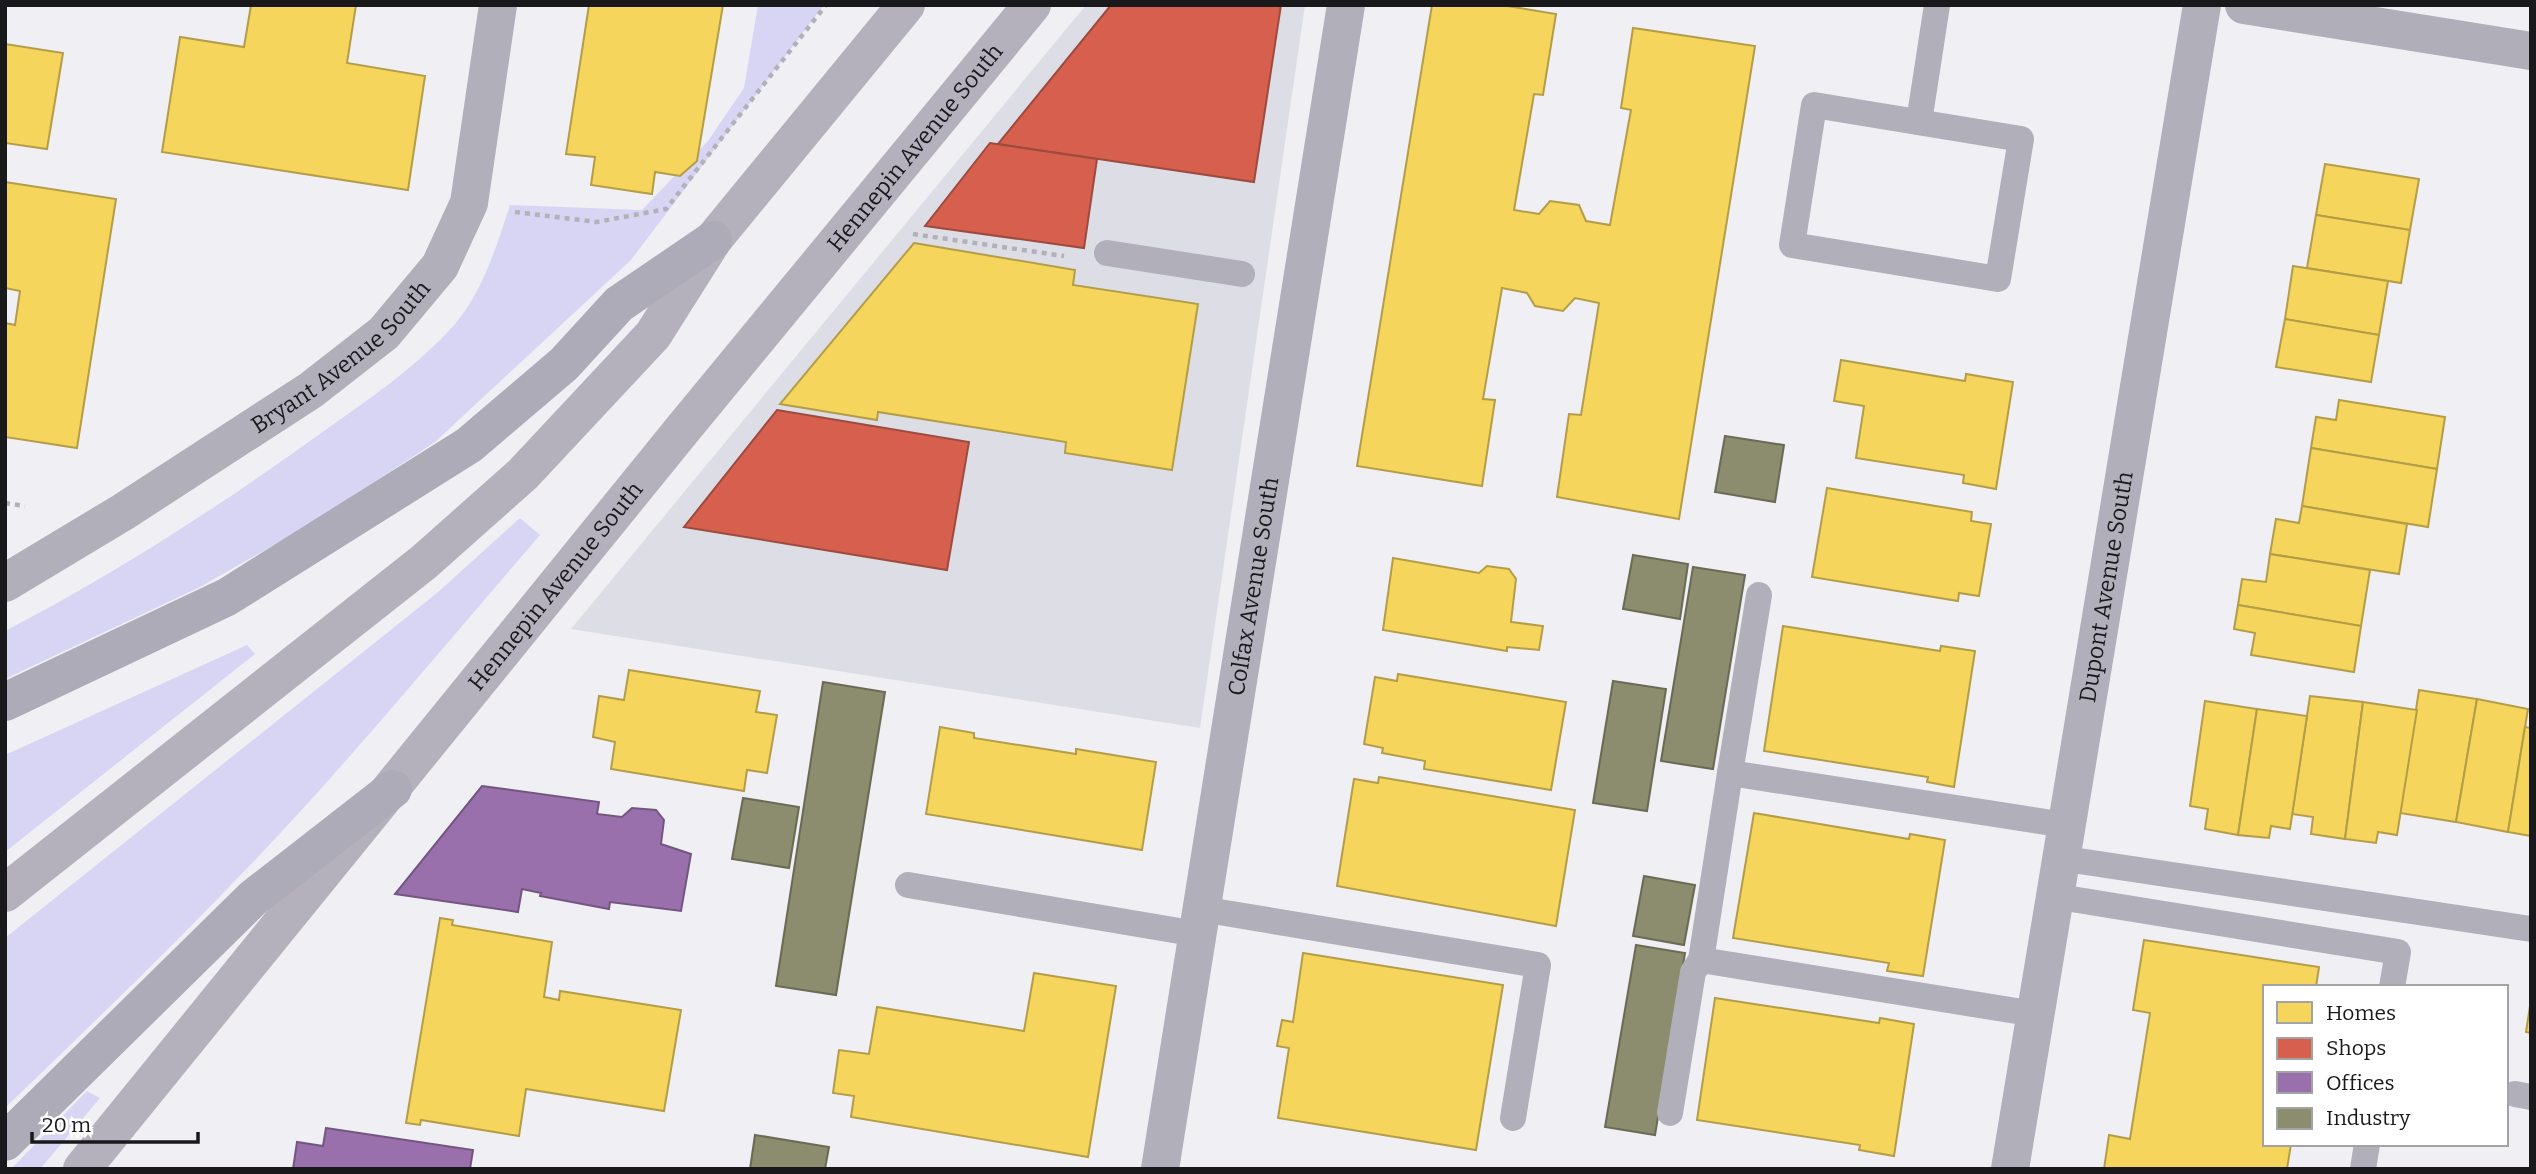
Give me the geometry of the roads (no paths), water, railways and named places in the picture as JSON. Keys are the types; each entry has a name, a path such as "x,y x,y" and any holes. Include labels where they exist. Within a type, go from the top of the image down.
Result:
{"highway":[{"path":"5,702 227,597 469,445 564,364 619,304 713,240"},
{"path":"5,1142 253,898 393,789"}],"main road":[{"path":"5,893 424,562 523,474 653,335 713,240 906,5"},
{"name":"Hennepin Avenue South","path":"82,1169 673,441 1032,5"}],"street":[{"name":"Bryant Avenue South","path":"5,583 123,512 310,390 384,333 440,266 469,203 498,5"},
{"name":"Colfax Avenue South","path":"1160,1169 1346,5"},
{"name":"Dupont Avenue South","path":"2010,1169 2202,5"},
{"path":"2244,5 2531,51"}],"lane":[{"path":"1919,122 1937,5"},
{"path":"1814,105 1919,122 2021,139 1998,279 1792,245 1814,105"},
{"path":"1107,253 1242,274"},
{"path":"1670,1113 1693,972 1700,960 1759,595"},
{"path":"1730,773 2062,841 2531,929"},
{"path":"908,885 1538,965 1513,1118"},
{"path":"2053,896 2398,952 2392,985"},
{"path":"1700,960 2035,1014"},
{"path":"2363,1169 2367,1146"}]}
